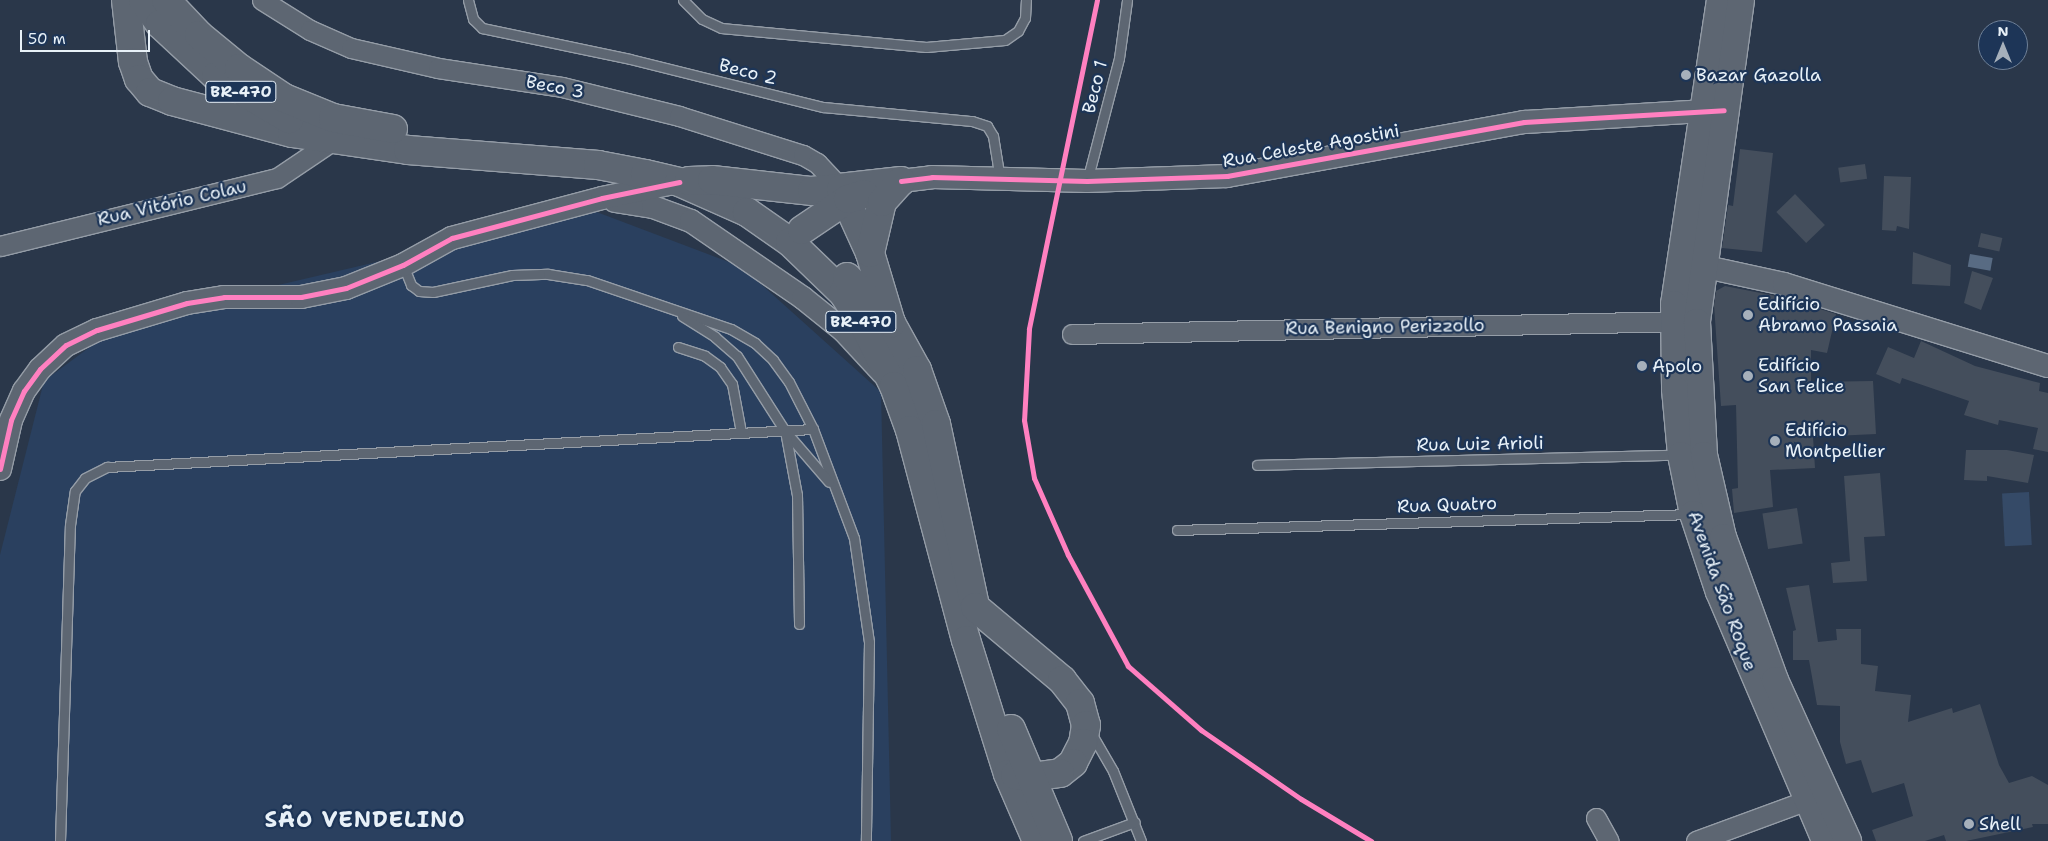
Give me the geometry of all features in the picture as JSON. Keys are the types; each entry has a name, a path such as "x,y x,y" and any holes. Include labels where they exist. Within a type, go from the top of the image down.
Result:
{"highway":[{"path":"126,0 133,62 139,80 150,92 172,101 292,133 335,139"},
{"name":"BR-470","path":"143,0 163,12 176,23 200,35 239,68 284,98 332,118 424,134 601,147 660,159 712,180 761,203 802,230 891,323 917,370 936,424 975,607 1010,726 1019,776"},
{"path":"133,62 140,41 163,12"},
{"name":"BR-470","path":"163,12 216,76 250,99 335,139 408,150 598,166 680,182 747,212 790,242 843,293 865,328 894,386 910,430 966,640 1019,776 1049,835"},
{"path":"680,182 712,180 845,194 902,181"},
{"path":"870,253 882,202 902,181"},
{"path":"802,230 845,194"},
{"path":"845,194 870,253 891,323"},
{"path":"975,607 1062,680 1080,703 1086,725 1083,743 1073,762 1049,835"},
{"path":"1019,776 1060,774 1073,762"}],"main road":[{"name":"Avenida São Roque","path":"1681,316 1706,267 1720,0"},
{"name":"Avenida São Roque","path":"1741,0 1713,111 1681,316 1693,455 1706,514 1775,680 1816,797 1825,841"},
{"name":"Avenida São Roque","path":"1816,797 1848,841"}],"street":[{"name":"Beco 3","path":"262,0 310,30 351,48 438,68 562,87 679,116 803,155 817,163 845,194"},
{"name":"Rua Celeste Agostini","path":"902,181 932,177 1087,181 1227,176 1524,122 1713,111"},
{"name":"Rua Vitório Colau","path":"0,246 277,178 335,139"},
{"path":"0,469 11,420 24,391 40,369 66,345 97,330 187,303 224,297 301,297 346,288 403,264 452,238 602,198 680,182"},
{"path":"602,198 653,207 691,221 817,309 844,332 894,386"},
{"path":"1706,267 1784,284 2048,366"},
{"name":"Rua Benigno Perizzollo","path":"1072,334 1681,316"},
{"path":"1696,841 1816,797"},
{"path":"1596,818 1608,841"}],"lane":[{"name":"Beco 2","path":"468,0 473,19 482,28 630,59 823,108 972,121 987,126 993,136 1000,179"},
{"name":"Beco 2","path":"683,0 702,19 720,28 926,47 1005,40 1018,31 1025,18 1026,0"},
{"name":"Beco 1","path":"1087,181 1119,58 1128,0"},
{"path":"403,264 411,285 419,291 433,292 512,275 548,274 587,280 731,329 755,343 789,382 812,429 854,538 869,642 866,841"},
{"path":"671,310 715,337 737,356 785,431 834,487"},
{"path":"678,347 705,356 720,367 732,384 741,432"},
{"path":"60,841 70,525 75,491 85,478 107,467 812,429"},
{"path":"785,431 796,495 799,624"},
{"name":"Rua Luiz Arioli","path":"1257,466 1693,455"},
{"name":"Rua Quatro","path":"1177,530 1706,514"},
{"path":"1086,725 1113,771 1141,841"},
{"path":"1083,841 1135,822"}],"shaded area":[{"path":"594,211 742,267 881,392 891,841 0,841 0,555 44,381 125,321"},
{"path":"1970,254 1993,258 1990,271 1968,267"},
{"path":"2029,492 2032,545 2005,546 2002,493"}],"building":[{"path":"1740,149 1773,153 1762,252 1722,248 1728,205 1733,206"},
{"path":"1865,164 1867,179 1840,183 1838,168"},
{"path":"1884,176 1911,177 1909,229 1897,226 1896,231 1882,230"},
{"path":"1795,194 1825,225 1806,243 1776,212"},
{"path":"1981,233 2002,238 1999,252 1978,247"},
{"path":"1913,252 1951,265 1950,286 1912,284"},
{"path":"1972,271 1993,278 1981,310 1964,303"},
{"path":"1725,286 1781,297 1836,314 1827,353 1811,350 1811,382 1873,381 1876,434 1813,437 1815,468 1770,470 1773,507 1734,513 1732,489 1738,488 1736,405 1721,406 1714,305 1716,291"},
{"path":"1921,341 1975,366 2040,383 2039,391 2048,393 2048,452 2033,449 2038,428 1999,420 1998,425 1964,415 1969,401 1902,378 1900,384 1876,374 1888,347 1914,358"},
{"path":"1966,450 2007,450 2034,455 2028,483 1987,476 1987,481 1964,480"},
{"path":"1880,473 1885,536 1864,537 1867,581 1833,583 1831,563 1850,561 1844,476"},
{"path":"1797,508 1803,544 1768,549 1762,513"},
{"path":"1809,585 1818,642 1837,640 1836,629 1861,629 1861,664 1878,666 1875,691 1911,695 1908,722 1952,708 1953,713 1980,704 1999,765 2009,783 2032,776 2048,785 2048,824 2032,824 2033,827 1966,841 1946,841 1944,835 1925,841 1876,841 1872,830 1913,816 1904,783 1872,793 1861,760 1846,764 1840,742 1840,706 1817,705 1809,660 1793,660 1793,631 1796,630 1786,588"}],"cycle path":[{"path":"1097,0 1029,329 1024,420 1034,478 1068,555 1128,666 1201,730 1301,799 1371,841"},
{"path":"901,181 932,177 1087,181 1227,176 1524,122 1724,110"},
{"path":"0,469 11,420 24,391 40,369 66,345 97,330 187,303 224,297 301,297 346,288 403,265 452,238 602,198 679,182"}],"place":[{"name":"Bazar Gazolla","path":"1686,75"},
{"name":"Edifício Abramo Passaia","path":"1748,315"},
{"name":"Apolo","path":"1642,366"},
{"name":"Edifício San Felice","path":"1748,376"},
{"name":"Edifício Montpellier","path":"1775,441"},
{"name":"Shell","path":"1969,824"}],"district":[{"name":"SÃO VENDELINO","path":"365,820"}]}
